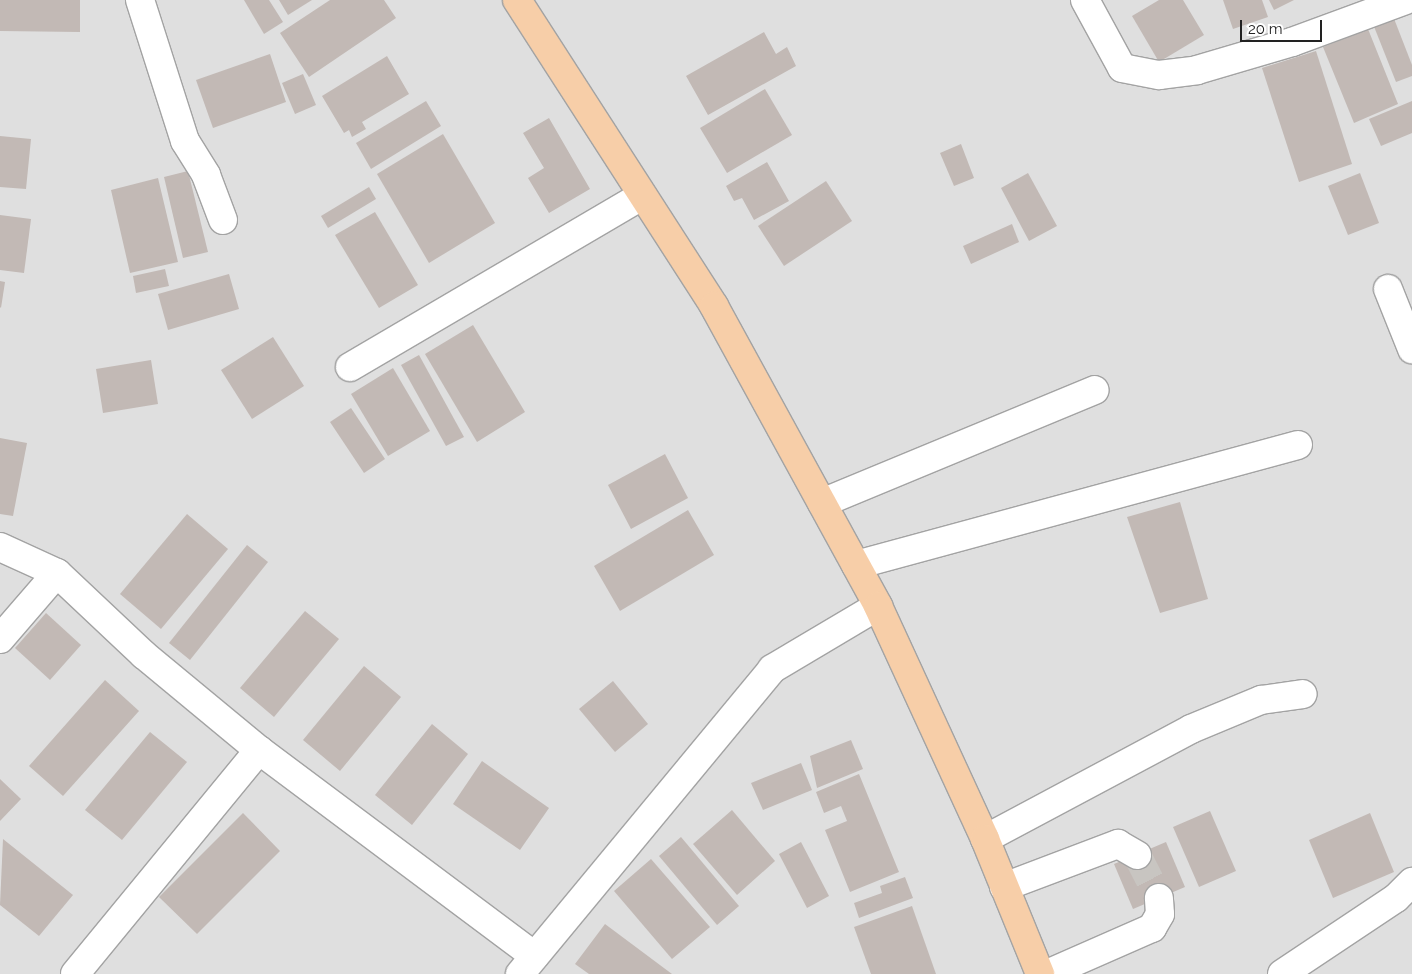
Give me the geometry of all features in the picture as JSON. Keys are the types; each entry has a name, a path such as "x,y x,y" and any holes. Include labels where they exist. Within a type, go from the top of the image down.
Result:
{"main road":[{"path":"517,0 714,306 856,565 878,606 985,839 1040,974"}],"street":[{"path":"140,0 185,141 206,174 223,220"},
{"path":"1085,0 1122,68 1159,75 1197,70 1292,42 1406,0"},
{"path":"350,367 642,196"},
{"path":"1388,289 1412,349"},
{"path":"822,503 1095,390"},
{"path":"856,565 1298,445"},
{"path":"0,547 57,573 144,655 527,965 772,669 878,606"},
{"path":"0,638 57,573"},
{"path":"985,839 1191,728 1261,700 1303,694"},
{"path":"75,974 259,750"},
{"path":"1004,887 1118,844 1137,854"},
{"path":"1282,974 1396,898 1412,882"},
{"path":"1047,974 1152,928 1160,914 1159,898"}],"shaded area":[{"path":"0,0 1412,0 1412,974 0,974"}],"building":[{"path":"0,0 80,0 80,32 0,31"},
{"path":"244,0 269,0 283,22 264,34"},
{"path":"279,0 312,0 288,15"},
{"path":"330,0 384,0 396,18 309,77 280,33"},
{"path":"1159,0 1183,0 1204,35 1159,62 1132,16"},
{"path":"1223,0 1262,0 1268,17 1233,29"},
{"path":"1269,0 1294,0 1274,10"},
{"path":"1393,16 1412,65 1412,76 1396,82 1373,24"},
{"path":"1368,29 1398,104 1354,123 1323,47"},
{"path":"764,32 776,54 787,47 796,66 708,115 686,76"},
{"path":"1316,51 1352,164 1299,182 1262,68"},
{"path":"270,54 286,102 213,128 196,80"},
{"path":"387,56 409,94 362,122 366,129 352,137 349,130 344,133 322,96"},
{"path":"303,74 316,105 295,114 282,83"},
{"path":"765,89 792,135 727,173 700,128"},
{"path":"426,101 441,126 371,169 356,143"},
{"path":"1412,101 1412,133 1381,146 1369,119"},
{"path":"549,118 590,189 549,213 528,178 544,168 523,133"},
{"path":"443,134 495,223 429,263 377,174"},
{"path":"0,136 31,139 26,189 0,187"},
{"path":"961,144 974,178 954,186 940,153"},
{"path":"767,162 789,201 754,220 742,198 734,201 726,186"},
{"path":"188,171 208,252 183,258 164,177"},
{"path":"1028,173 1057,226 1029,241 1001,188"},
{"path":"1360,173 1379,223 1348,235 1328,186"},
{"path":"158,178 178,262 130,273 111,190"},
{"path":"826,181 852,221 784,266 758,226"},
{"path":"369,187 376,199 328,228 321,216"},
{"path":"375,212 418,285 379,308 335,235"},
{"path":"0,215 31,219 24,273 0,270"},
{"path":"1012,224 1019,242 971,264 963,246"},
{"path":"165,269 169,286 136,293 133,276"},
{"path":"229,274 239,309 168,330 158,294"},
{"path":"0,281 5,282 1,308 0,307"},
{"path":"473,325 525,412 477,442 425,354"},
{"path":"273,337 304,386 252,419 221,370"},
{"path":"419,355 464,437 446,446 401,365"},
{"path":"151,360 158,404 103,413 96,369"},
{"path":"393,368 430,431 388,456 351,394"},
{"path":"351,408 385,459 364,473 330,422"},
{"path":"0,438 27,443 13,516 0,514"},
{"path":"665,454 688,498 631,529 608,485"},
{"path":"1180,502 1208,599 1160,613 1127,517"},
{"path":"688,510 714,555 620,611 594,566"},
{"path":"187,514 228,549 161,629 120,594"},
{"path":"247,545 268,562 190,660 169,643"},
{"path":"305,611 339,639 274,717 240,688"},
{"path":"46,613 81,645 50,680 15,648"},
{"path":"364,666 401,697 340,771 303,740"},
{"path":"105,680 139,711 63,796 29,766"},
{"path":"613,681 648,724 615,752 579,709"},
{"path":"432,724 468,754 412,825 375,795"},
{"path":"150,732 187,762 122,840 85,810"},
{"path":"851,740 863,769 817,788 810,756"},
{"path":"482,761 549,808 520,850 453,804"},
{"path":"801,763 812,790 763,810 751,783"},
{"path":"859,774 899,872 850,892 825,830 847,821 841,806 824,813 816,792"},
{"path":"0,779 21,799 0,821"},
{"path":"732,810 775,861 737,895 693,844"},
{"path":"1210,811 1236,871 1199,887 1173,827"},
{"path":"243,813 280,851 197,934 159,897"},
{"path":"1370,813 1394,872 1333,898 1309,840"},
{"path":"681,837 739,906 717,925 659,856"},
{"path":"3,839 73,895 39,936 0,905"},
{"path":"801,842 829,896 807,908 779,854"},
{"path":"1166,842 1185,887 1133,909 1114,864"},
{"path":"651,859 710,927 672,959 614,891"},
{"path":"905,877 913,898 859,918 854,903 882,893 880,886"},
{"path":"912,906 936,974 871,974 854,927"},
{"path":"605,924 672,974 589,974 575,964"}],"tunnel":[{"path":"1137,855 1159,898"}]}
